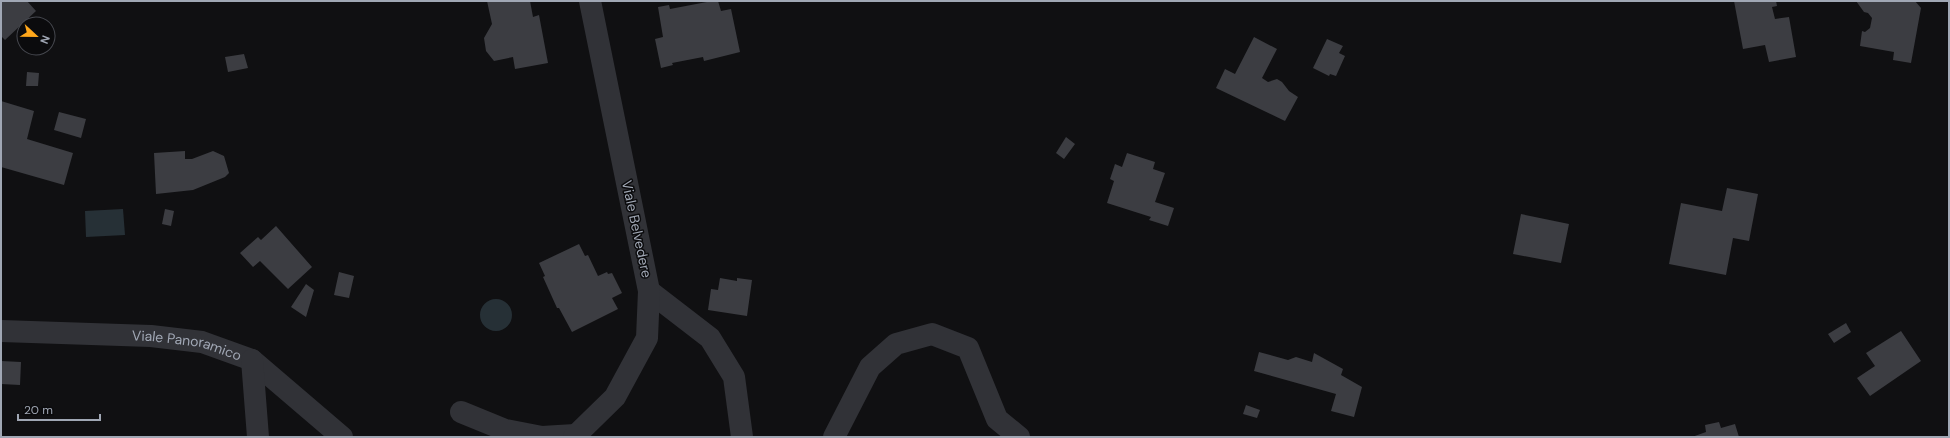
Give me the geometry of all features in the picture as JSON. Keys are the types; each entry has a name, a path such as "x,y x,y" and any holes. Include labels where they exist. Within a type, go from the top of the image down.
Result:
{"street":[{"name":"Viale Belvedere","path":"574,436 615,397 646,338 649,291 590,1"},
{"path":"649,291 710,338 734,377 742,437"},
{"name":"Viale Panoramico","path":"1,331 151,336 202,342 252,360 342,437"},
{"path":"834,437 870,367 896,344 932,334 968,348 997,419 1020,437"},
{"path":"252,360 258,437"},
{"path":"461,412 505,430 542,437 574,436"}],"shaded area":[{"path":"123,209 125,235 86,237 85,211"},
{"path":"496,299 507,304 512,315 507,326 496,331 485,326 480,315 485,304"}],"building":[{"path":"1,1 27,1 36,11 31,16 16,16 16,30 5,40 1,36"},
{"path":"487,1 530,1 533,17 539,15 548,63 515,69 513,57 494,61 486,51 484,38 492,24"},
{"path":"718,1 721,11 731,9 740,52 704,61 703,57 672,63 673,65 661,68 655,39 663,37 658,7 669,5 670,9"},
{"path":"1734,1 1776,1 1777,6 1772,7 1775,19 1789,17 1796,57 1769,62 1765,45 1743,49"},
{"path":"1856,1 1915,1 1921,8 1911,63 1893,60 1894,52 1860,46 1862,31 1865,32 1870,28 1872,18 1868,13 1864,12"},
{"path":"1254,37 1277,49 1262,78 1268,82 1277,79 1282,82 1289,91 1298,97 1285,121 1216,88 1225,69 1235,74"},
{"path":"1327,39 1343,46 1339,53 1345,56 1336,76 1330,74 1329,76 1313,68"},
{"path":"244,54 248,68 228,72 225,57"},
{"path":"27,72 39,73 38,86 26,86"},
{"path":"1,101 34,111 27,139 73,153 64,185 1,167"},
{"path":"59,112 86,119 81,138 54,130"},
{"path":"1066,137 1075,144 1064,159 1056,153"},
{"path":"185,151 185,159 192,159 213,151 224,156 229,173 225,177 193,190 156,194 154,153"},
{"path":"1127,153 1155,162 1153,169 1165,173 1155,202 1174,208 1168,226 1149,220 1151,217 1107,203 1114,181 1110,179 1115,164 1122,167"},
{"path":"1727,188 1758,194 1749,241 1733,238 1726,275 1669,264 1681,203 1722,211"},
{"path":"165,209 174,211 171,226 162,224"},
{"path":"1521,214 1569,224 1561,263 1513,254"},
{"path":"276,226 312,267 288,289 260,261 253,267 240,253 258,237 261,240"},
{"path":"579,244 585,256 588,255 598,276 607,272 608,274 612,273 622,293 612,298 618,309 572,332 559,308 557,308 543,277 545,276 539,263"},
{"path":"339,272 354,276 349,298 334,295"},
{"path":"720,278 737,281 737,278 752,280 747,316 708,310 711,289 718,290"},
{"path":"306,284 314,290 306,317 291,307"},
{"path":"1846,323 1851,332 1834,343 1828,334"},
{"path":"1901,331 1921,361 1870,396 1857,378 1875,366 1866,353"},
{"path":"1259,352 1288,360 1296,357 1312,362 1314,353 1343,369 1341,375 1362,387 1354,417 1331,411 1336,394 1254,371"},
{"path":"1,361 21,362 20,385 1,384"},
{"path":"1246,405 1260,410 1257,418 1243,414"},
{"path":"1719,422 1721,428 1735,424 1739,437 1692,437 1706,432 1705,425"}]}
